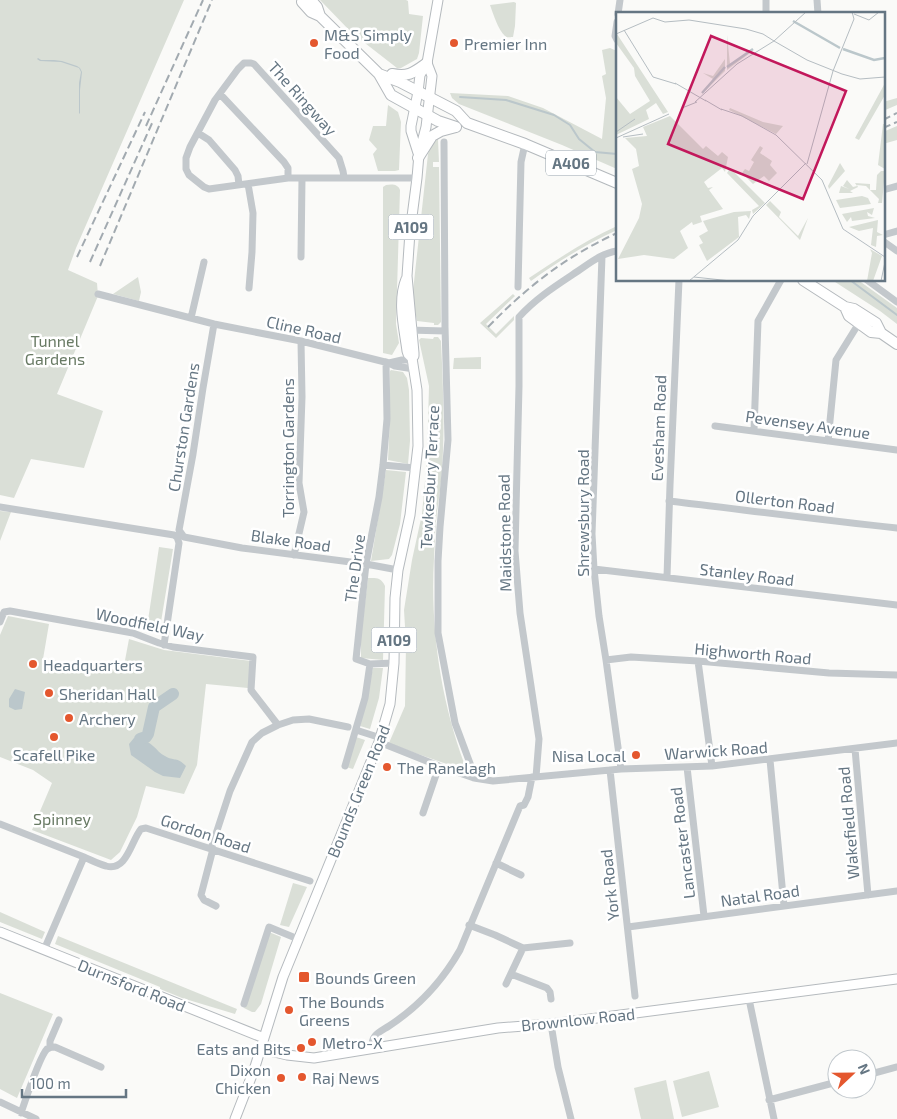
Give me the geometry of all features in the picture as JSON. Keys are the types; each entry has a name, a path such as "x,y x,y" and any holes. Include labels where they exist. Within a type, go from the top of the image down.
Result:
{"highway":[{"name":"A406","path":"306,1 311,12 320,16 383,76 400,82 456,111 467,123 525,144 616,183"},
{"path":"383,76 392,74 408,75 427,63"},
{"path":"383,76 404,92 415,106 427,115 456,127"},
{"path":"418,156 432,136 441,131 467,123"},
{"path":"805,281 845,307 854,308 876,323 881,333"},
{"path":"845,307 849,316 871,332 881,333 897,344"}],"main road":[{"name":"A109","path":"418,92 420,75 427,63 438,0"},
{"name":"A109","path":"427,63 432,76 427,115"},
{"name":"Bounds Green Road","path":"418,92 411,131 418,156"},
{"name":"Bounds Green Road","path":"238,1118 283,977 380,740 390,704 394,663 395,598 398,570 410,515 418,446 417,390 413,362 407,351 408,330 402,294 408,276 410,232 418,156 426,127 427,115"},
{"name":"Durnsford Road","path":"0,932 264,1038"},
{"name":"Brownlow Road","path":"261,1049 307,1058 498,1028 551,1024 897,979"}],"street":[{"name":"The Ringway","path":"344,177 342,163 339,158 254,64 251,63 244,63 238,69 215,100 186,158 186,169 189,175 209,189 288,178 417,178"},
{"path":"220,94 284,162 288,168 288,178"},
{"path":"198,133 209,140 235,170 239,185"},
{"name":"Tewkesbury Terrace","path":"444,142 448,440 438,561 438,633 455,722 474,778"},
{"path":"518,287 521,162 525,144"},
{"path":"302,178 302,257"},
{"path":"248,184 253,213 249,288"},
{"path":"884,190 897,186"},
{"path":"884,235 897,231"},
{"path":"884,242 897,252"},
{"path":"602,256 616,251"},
{"name":"Maidstone Road","path":"496,863 520,806 524,805 528,797 534,777 539,739 520,612 515,551 519,386 518,317 542,295 602,256"},
{"name":"Shrewsbury Road","path":"602,256 592,534 599,616 621,769"},
{"path":"191,318 204,262"},
{"name":"Evesham Road","path":"667,577 679,281"},
{"path":"754,430 758,321 780,281"},
{"path":"868,281 897,302"},
{"name":"Cline Road","path":"98,294 214,324 301,341 388,362 395,366 413,362"},
{"path":"828,440 836,360 860,323"},
{"name":"Churston Gardens","path":"164,645 179,542 179,530 214,324"},
{"path":"408,330 446,331"},
{"name":"Torrington Gardens","path":"294,555 304,512 299,482 302,397 301,341"},
{"name":"The Drive","path":"370,664 356,659 366,564 383,465 387,419 388,362"},
{"name":"Pevensey Avenue","path":"715,426 897,450"},
{"path":"383,465 415,468"},
{"name":"Ollerton Road","path":"669,501 897,528"},
{"name":"Blake Road","path":"0,507 232,546 398,570"},
{"name":"Stanley Road","path":"594,569 897,606"},
{"name":"Woodfield Way","path":"0,622 4,612 10,611 133,633 173,647 254,657 251,690 278,725"},
{"name":"Highworth Road","path":"606,660 631,658 698,661 829,673 897,675"},
{"path":"698,661 712,766"},
{"path":"345,766 365,698 370,664 394,663"},
{"path":"216,906 204,900 201,895 212,849 230,791 252,742 262,733 294,720 309,719 348,727"},
{"path":"356,730 439,766 474,778"},
{"name":"Warwick Road","path":"474,778 493,781 621,769 712,766 897,743"},
{"name":"Wakefield Road","path":"855,749 868,895"},
{"path":"770,760 784,906"},
{"path":"423,813 439,766"},
{"name":"Lancaster Road","path":"687,767 704,916"},
{"name":"York Road","path":"610,770 635,996"},
{"path":"0,824 84,857 44,950"},
{"name":"Gordon Road","path":"84,857 108,867 120,865 124,861 141,828 146,828 310,881"},
{"path":"372,1049 371,1042 375,1035 394,1023 418,1003 444,973 460,950 496,863 521,875"},
{"name":"Natal Road","path":"628,927 897,891"},
{"path":"469,925 523,948 570,942"},
{"path":"244,1004 269,927 298,939"},
{"path":"506,984 523,948"},
{"path":"511,974 547,988 551,998"},
{"path":"749,999 774,1119"},
{"path":"22,1113 40,1065 46,1051 50,1047 50,1041 58,1020"},
{"path":"551,1024 558,1067 571,1119"},
{"path":"50,1047 55,1047 101,1067"},
{"path":"877,1072 897,1067"},
{"path":"769,1100 827,1085"},
{"path":"0,1102 36,1119"}],"green space":[{"name":"Tunnel Gardens","path":"0,0 184,0 68,270 97,283 98,296 57,394 103,411 84,468 31,459 14,498 0,495"},
{"path":"320,0 408,1 409,14 423,16 417,59 401,68 397,68 352,33"},
{"path":"516,3 513,37 507,37 500,30 490,5"},
{"path":"610,48 616,51 616,169 459,104 452,98 450,93 508,96 543,108 602,139 606,98 602,76 606,74 602,50"},
{"path":"897,98 897,105 884,111 884,102"},
{"path":"388,105 398,112 401,122 399,170 378,171 373,154 377,149 369,140 373,126 386,126"},
{"path":"897,126 897,140 884,144 884,132"},
{"path":"438,139 439,162 433,162 433,167 439,167 441,322 438,325 434,325 434,323 417,321 415,311 413,310 413,291 428,154 432,144"},
{"path":"394,185 400,190 396,324 399,343 392,355 383,353 383,187"},
{"path":"616,226 616,230 573,253 531,281 529,278 561,257"},
{"path":"138,277 141,292 139,301 113,294"},
{"path":"834,281 859,281 897,308 897,324"},
{"path":"513,294 515,296 486,324 496,334 514,316 514,320 496,338 480,323"},
{"path":"438,337 441,341 444,422 442,471 436,518 433,585 436,639 439,666 450,719 467,771 389,743 405,706 406,643 404,610 422,514 427,459 429,386 419,340 421,338 433,339"},
{"path":"481,357 481,369 453,369 454,358"},
{"path":"391,370 403,372 407,378 410,441 408,464 388,460"},
{"path":"386,470 406,472 400,524 392,555 389,559 371,561"},
{"path":"0,511 11,512 0,541"},
{"path":"159,547 173,549 159,634 147,627"},
{"path":"368,578 376,578 385,586 383,660 361,658 361,636"},
{"name":"Spinney","path":"8,616 49,624 43,659 123,671 129,639 164,650 251,661 248,688 206,684 197,765 184,794 146,786 137,817 120,852 111,860 32,830 52,783 33,770 0,757 0,635"},
{"path":"373,668 383,668 379,698 370,729 360,726"},
{"path":"356,737 365,740 353,769 346,767"},
{"path":"293,883 307,887 289,927 280,925"},
{"path":"0,912 45,932 42,939 0,922"},
{"path":"269,932 281,937 261,1004 255,1012 252,1012 244,1008"},
{"path":"58,936 237,1009 235,1014 182,998 160,989 160,987 55,944"},
{"path":"0,993 53,1014 17,1098 0,1089"},
{"path":"709,1071 719,1107 682,1117 673,1081"},
{"path":"666,1080 674,1119 641,1119 634,1088"}],"shaded area":[{"path":"38,58 41,60 62,61 80,68 82,72 79,114 79,83 81,72 79,68 61,62 40,61"},
{"path":"15,689 25,692 22,709 15,710 9,707 9,699"},
{"path":"134,738 151,744 163,755 183,763 186,766 180,778 163,776 131,755 129,744"}],"waterway":[{"path":"460,97 506,100 554,115 570,125 579,139 595,152 616,154"},
{"path":"851,281 897,315"},
{"path":"140,739 148,734 154,707 173,694"}],"railway":[{"path":"146,126 203,0"},
{"path":"100,266 212,0"},
{"path":"77,257 145,112"},
{"path":"884,120 897,113"},
{"path":"90,262 153,121"},
{"path":"884,128 897,122"},
{"path":"488,327 518,298 564,262 616,233"}],"place":[{"name":"M&S Simply Food","path":"314,43"},
{"name":"Premier Inn","path":"454,43"},
{"name":"Headquarters","path":"33,664"},
{"name":"Sheridan Hall","path":"49,693"},
{"name":"Archery","path":"69,718"},
{"name":"Scafell Pike","path":"54,737"},
{"name":"Nisa Local","path":"636,755"},
{"name":"The Ranelagh","path":"387,767"},
{"name":"Bounds Green","path":"304,977"},
{"name":"The Bounds Greens","path":"289,1010"},
{"name":"Metro-X","path":"312,1042"},
{"name":"Eats and Bits","path":"301,1048"},
{"name":"Raj News","path":"302,1077"},
{"name":"Dixon Chicken","path":"281,1078"}]}
